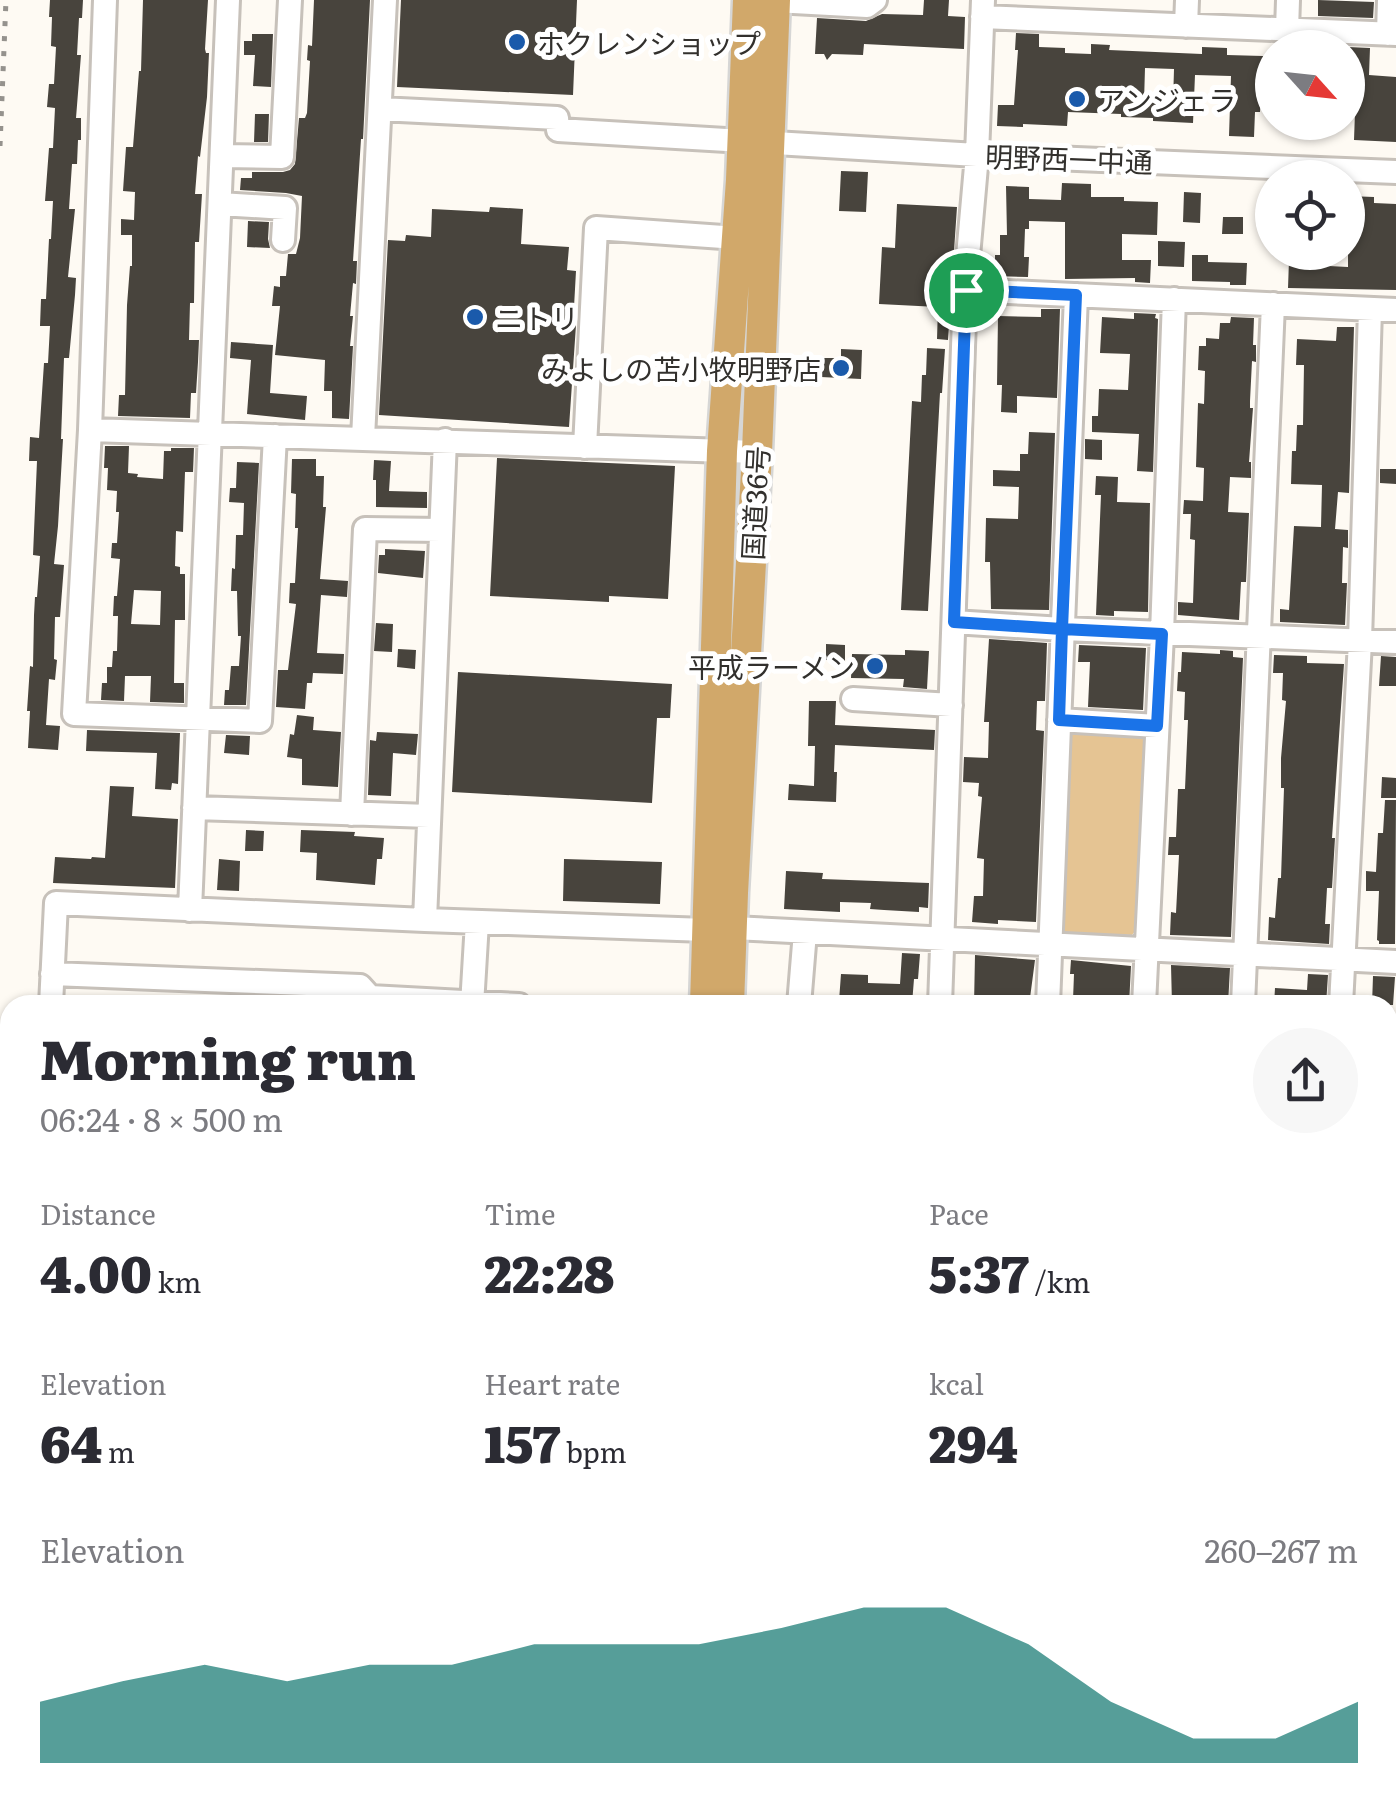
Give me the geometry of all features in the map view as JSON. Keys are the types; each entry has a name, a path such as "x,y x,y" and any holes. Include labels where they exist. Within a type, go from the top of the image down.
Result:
{"highway":[{"name":"国道36号","path":"707,995 720,929 733,892 757,452 755,140 748,0"},
{"name":"国道36号","path":"728,995 720,929 722,450 737,238 775,1"}],"street":[{"path":"105,0 90,430 74,714 260,720 275,436"},
{"path":"190,910 228,0"},
{"path":"222,156 282,157 290,0"},
{"path":"363,438 385,0"},
{"path":"775,1 868,6 875,0"},
{"path":"1186,26 1188,0"},
{"path":"940,995 966,290 977,154 982,9 1287,30 1288,0"},
{"path":"1365,33 1392,34 1389,0"},
{"name":"明野西一中通","path":"380,109 557,118 558,130 1396,172"},
{"path":"220,204 285,208 283,240"},
{"path":"585,447 596,228 737,238"},
{"path":"966,290 1396,310"},
{"path":"1048,995 1076,295"},
{"path":"1144,995 1174,300"},
{"path":"1244,995 1272,304"},
{"path":"1341,995 1360,641 1370,309"},
{"path":"90,430 757,452"},
{"path":"425,920 445,440"},
{"path":"352,814 366,529 441,530"},
{"path":"954,622 1396,642"},
{"path":"853,699 951,705"},
{"path":"1059,720 1157,726"},
{"path":"194,808 430,816"},
{"path":"51,995 56,903 804,932 1396,962"},
{"path":"473,995 477,922"},
{"path":"800,995 804,932"},
{"path":"52,974 360,986 368,995"}],"shaded area":[{"path":"1071,728 1150,737 1137,929 1132,935 1063,932"}],"building":[{"path":"50,0 83,0 76,118 81,118 81,140 77,164 72,164 69,209 75,209 68,277 76,278 69,358 64,358 54,564 64,565 60,617 55,617 55,680 49,679 46,725 60,726 58,750 28,748 27,711 40,556 33,555 37,461 29,461 30,437 39,438 50,326 40,326 41,299 46,299 53,201 45,201 55,108 47,107 49,84 54,84 56,47 51,46"},
{"path":"143,0 208,0 207,97 195,194 202,194 189,340 199,340 196,393 191,393 190,418 118,416 119,395 125,395 132,266 132,235 121,235 121,219 134,220 135,192 123,191 126,147 133,147 141,71"},
{"path":"314,0 370,0 353,261 357,261 356,284 353,283 350,316 353,346 349,419 332,418 332,391 324,391 325,360 275,355 280,306 272,306 274,286 280,287 280,276 286,276 288,254 296,254 302,196 240,190 241,178 252,178 252,172 283,172 295,164 299,118 305,118 307,113 307,60 308,45 312,46"},
{"path":"401,0 577,0 573,95 397,87"},
{"path":"924,0 949,0 948,16 965,17 964,49 864,44 863,55 832,54 827,60 824,54 815,54 817,18 866,21 882,14 923,15"},
{"path":"1318,0 1374,2 1373,18 1318,16"},
{"path":"1016,33 1039,34 1039,47 1065,48 1065,53 1091,54 1091,44 1110,45 1109,50 1202,54 1202,47 1227,48 1227,55 1255,56 1254,137 1229,136 1231,76 1195,75 1193,123 1068,112 1067,126 997,126 998,105 1014,105","holes":["1145,68 1174,69 1173,103 1144,102"]},
{"path":"252,34 273,34 271,87 253,86 255,55 244,55 244,41 252,41"},
{"path":"1365,48 1370,48 1369,75 1396,77 1396,142 1354,140 1365,140"},
{"path":"255,114 269,114 268,142 254,142"},
{"path":"841,171 868,172 866,212 839,211"},
{"path":"1062,183 1091,184 1091,197 1158,202 1157,235 1122,234 1122,260 1151,260 1150,283 1135,282 1135,278 1065,279 1065,222 1029,221 1024,257 1029,257 1028,277 995,276 1000,235 1007,235 1006,186 1029,187 1029,199 1061,200"},
{"path":"1184,192 1201,193 1200,223 1183,222"},
{"path":"1365,197 1374,197 1374,203 1396,204 1396,290 1288,288 1289,270 1365,270"},
{"path":"897,204 957,207 948,340 937,339 938,307 879,304 882,247 895,248"},
{"name":"ニトリ","path":"490,207 523,209 521,244 569,247 567,270 576,271 576,325 569,427 379,415 388,240 405,241 406,235 431,237 432,209 489,212"},
{"path":"1223,217 1243,217 1243,234 1222,234"},
{"path":"248,221 269,222 270,248 247,247"},
{"path":"1158,241 1185,242 1184,267 1158,266"},
{"path":"1192,255 1208,255 1208,262 1247,263 1246,285 1192,281"},
{"path":"1041,309 1060,309 1057,398 1017,396 1017,413 1001,412 1002,385 997,385 998,316 1041,317"},
{"path":"1134,313 1156,314 1158,319 1153,472 1137,471 1139,434 1092,432 1092,416 1098,416 1099,389 1128,390 1130,354 1100,353 1102,317 1134,319"},
{"path":"1231,317 1254,318 1256,345 1250,401 1251,478 1230,477 1228,512 1249,513 1246,582 1241,582 1239,620 1178,615 1178,602 1193,603 1195,540 1190,539 1191,514 1183,514 1184,500 1203,501 1204,468 1196,467 1198,403 1204,404 1205,371 1198,370 1199,346 1206,346 1206,338 1219,339 1220,323 1230,323"},
{"path":"1337,327 1354,327 1349,493 1338,492 1335,529 1348,530 1348,548 1343,547 1342,583 1347,583 1345,625 1280,622 1280,609 1289,610 1294,526 1321,527 1322,485 1291,484 1297,425 1303,425 1304,365 1296,365 1297,339 1336,341"},
{"path":"231,342 273,345 270,393 307,396 305,420 247,414 251,360 230,358"},
{"path":"927,348 945,349 928,611 901,610 912,401 921,402"},
{"name":"みよしの苫小牧明野店","path":"841,349 862,350 861,379 821,377 822,358 841,358"},
{"path":"1029,432 1055,433 1049,610 991,609 990,562 985,562 986,518 1018,519 1019,487 993,486 993,470 1020,471 1020,454 1028,454"},
{"path":"1085,439 1102,440 1102,460 1085,459"},
{"path":"105,446 129,446 128,473 163,479 164,451 194,448 193,472 185,472 183,532 176,531 175,566 180,567 180,574 185,574 185,620 175,620 174,683 184,683 184,703 150,702 151,676 125,676 124,701 101,700 107,667 112,667 113,651 117,651 118,616 113,616 120,559 111,558 112,543 117,543 117,491 107,490 108,468 104,468","holes":["134,590 161,591 160,625 131,624"]},
{"path":"497,458 675,466 668,599 609,596 609,602 490,596"},
{"path":"292,459 316,459 316,476 324,476 326,507 320,579 348,581 347,597 321,595 317,653 344,654 343,674 313,673 312,683 307,683 305,709 276,707 278,670 288,670 296,604 289,603 290,583 295,583 298,528 296,494 291,493"},
{"path":"374,460 391,461 389,491 427,492 427,508 376,507"},
{"path":"237,462 259,463 246,705 224,705 231,666 239,666 241,636 237,591 231,591 236,535 243,535 244,503 229,502 230,488 236,488"},
{"path":"1380,469 1396,469 1396,484 1380,483"},
{"path":"1096,476 1118,477 1117,502 1150,503 1148,612 1096,615 1101,495 1095,495"},
{"path":"385,549 425,551 423,578 378,573 379,555 385,555"},
{"path":"376,623 393,624 392,652 374,651"},
{"path":"989,639 1047,643 1045,701 1037,701 1036,730 1044,731 1036,922 972,922 974,896 983,896 984,859 977,858 982,797 978,796 979,783 963,782 964,757 988,758 989,722 984,722"},
{"path":"826,644 845,645 845,661 826,660"},
{"path":"1079,645 1146,648 1143,710 1088,707 1090,662 1078,662"},
{"path":"398,649 416,650 415,669 397,667"},
{"path":"905,650 929,651 927,689 903,687 904,679 851,678 852,654 905,655"},
{"path":"1220,650 1233,651 1233,657 1243,658 1231,937 1170,935 1171,912 1176,913 1179,855 1168,855 1169,837 1176,837 1178,789 1185,789 1188,720 1184,720 1185,692 1177,691 1178,672 1182,652 1220,654"},
{"path":"1274,655 1307,656 1307,663 1344,664 1332,888 1327,888 1325,924 1330,924 1329,944 1268,940 1269,917 1275,918 1281,878 1281,758 1286,701 1282,700 1283,673 1273,673"},
{"path":"1381,656 1396,657 1396,686 1379,686"},
{"path":"458,672 672,684 670,718 657,718 652,803 452,792"},
{"path":"809,701 836,701 835,725 935,730 934,750 835,745 836,802 788,800 789,784 814,786 815,746 808,746"},
{"path":"297,715 314,717 313,730 341,732 338,787 302,785 302,759 287,757"},
{"path":"87,730 180,733 178,784 172,783 171,790 155,789 157,753 86,751"},
{"path":"377,732 418,734 416,755 393,753 391,796 368,795 370,740 376,741"},
{"path":"226,735 250,736 249,755 224,753"},
{"path":"1382,777 1396,778 1396,798 1381,798"},
{"path":"110,786 134,787 132,816 178,819 175,888 53,883 55,857 105,858"},
{"path":"1385,800 1396,800 1395,944 1379,944 1379,891 1366,891 1366,871 1376,872"},
{"path":"246,830 264,831 263,851 245,851"},
{"path":"301,830 355,832 354,836 384,838 375,885 316,880 317,853 300,852"},
{"path":"219,859 240,861 239,891 217,890"},
{"path":"564,859 662,862 660,904 563,901"},
{"path":"786,871 823,873 822,879 929,883 928,908 919,907 919,912 884,910 870,909 871,903 840,902 840,912 784,909"},
{"path":"902,953 920,954 913,995 839,995 841,974 868,975 868,983 900,984"},
{"path":"975,955 1035,960 1030,995 974,995"},
{"path":"1071,960 1131,966 1130,995 1073,995 1074,974 1070,974"},
{"path":"1171,965 1230,968 1229,995 1172,995"},
{"path":"1308,974 1328,975 1327,995 1275,995 1275,988 1307,990"},
{"path":"1373,976 1395,977 1394,995 1372,995"}],"railway":[{"path":"0,146 6,0"}],"place":[{"name":"ホクレンショップ","path":"517,42"},
{"name":"アンジェラ","path":"1077,99"},
{"name":"ニトリ","path":"475,317"},
{"name":"みよしの苫小牧明野店","path":"841,368"},
{"name":"平成ラーメン","path":"875,666"}],"route":[{"path":"966,290 954,622 1062,629 1059,720 1157,726 1162,634 1062,629 1076,295 966,290"}]}
